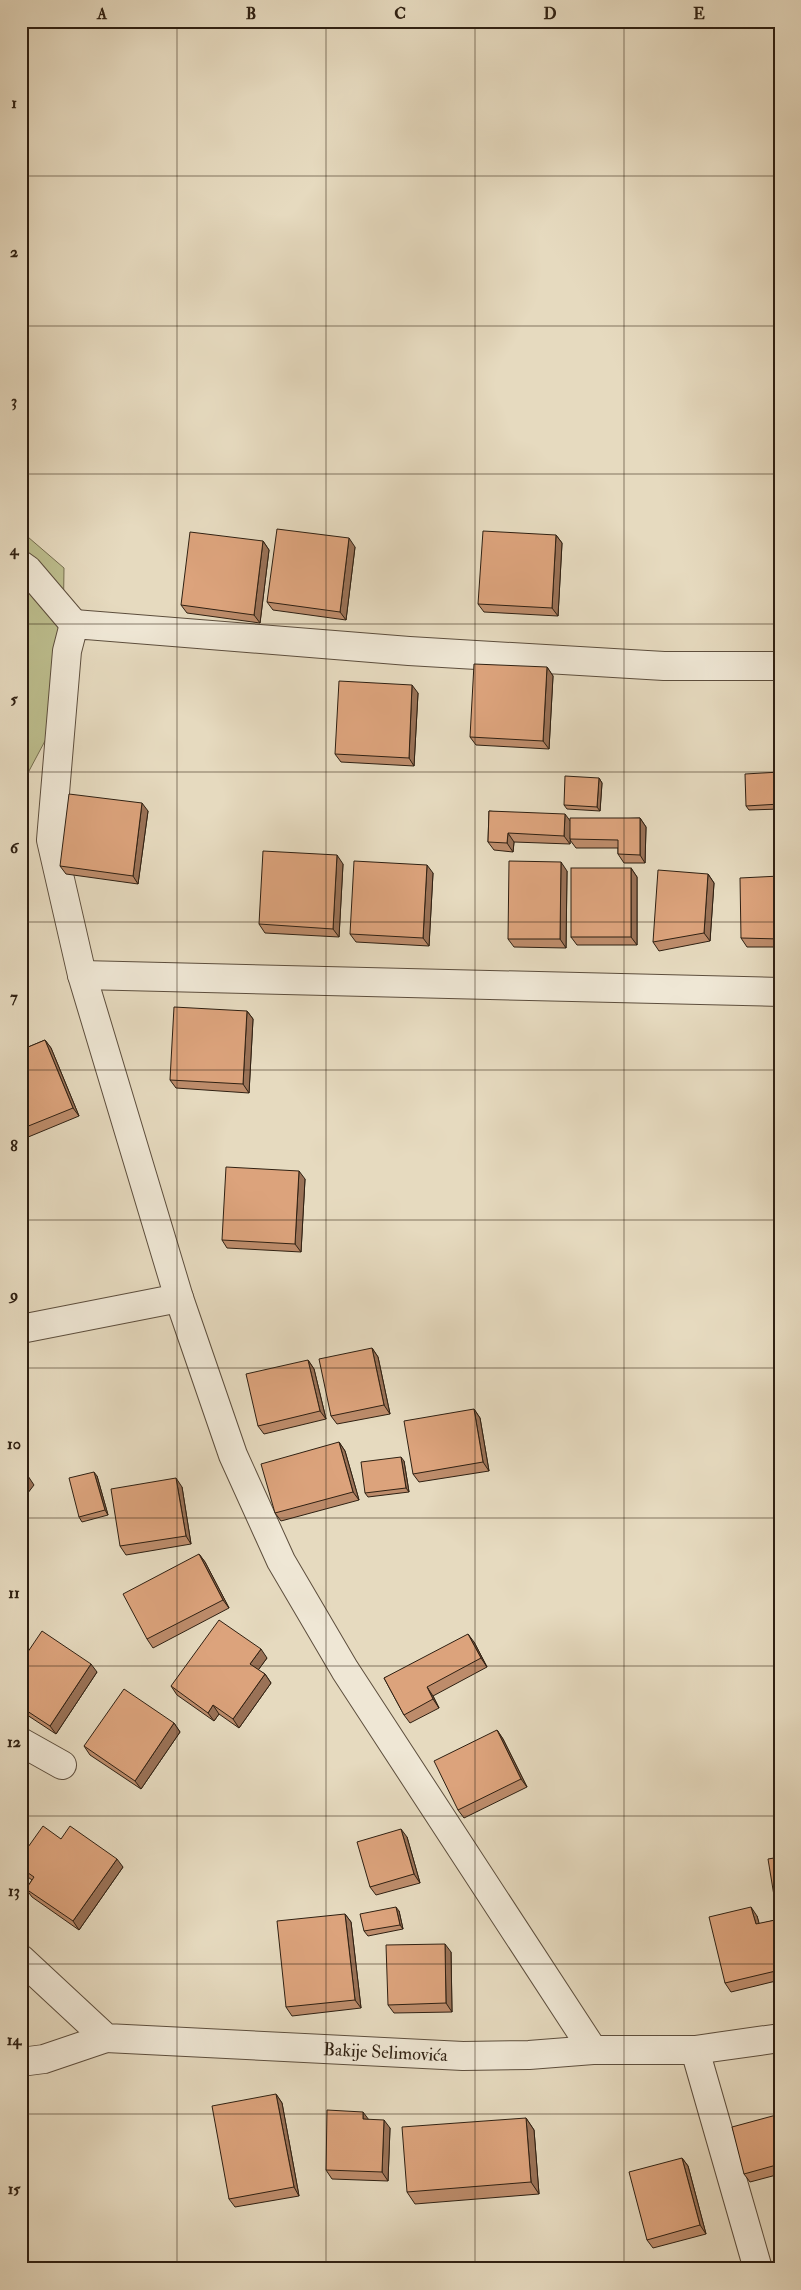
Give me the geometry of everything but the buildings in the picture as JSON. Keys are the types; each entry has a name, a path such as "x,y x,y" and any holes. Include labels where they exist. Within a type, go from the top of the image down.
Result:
{"street":[{"path":"21,565 28,570 74,624 409,651 635,664 780,666"},
{"path":"74,624 67,651 51,840 82,975 179,1298 233,1455 281,1560 345,1670 593,2050"},
{"path":"82,975 780,992"},
{"path":"21,1330 179,1298"},
{"path":"21,1742 62,1765"},
{"path":"21,1959 106,2038 44,2059 21,2062"},
{"name":"Bakije Selimovića","path":"106,2038 463,2056 529,2055 593,2050 694,2050 780,2038"},
{"path":"694,2050 758,2269"}],"green space":[{"path":"21,531 64,568 62,709 21,786"}]}
